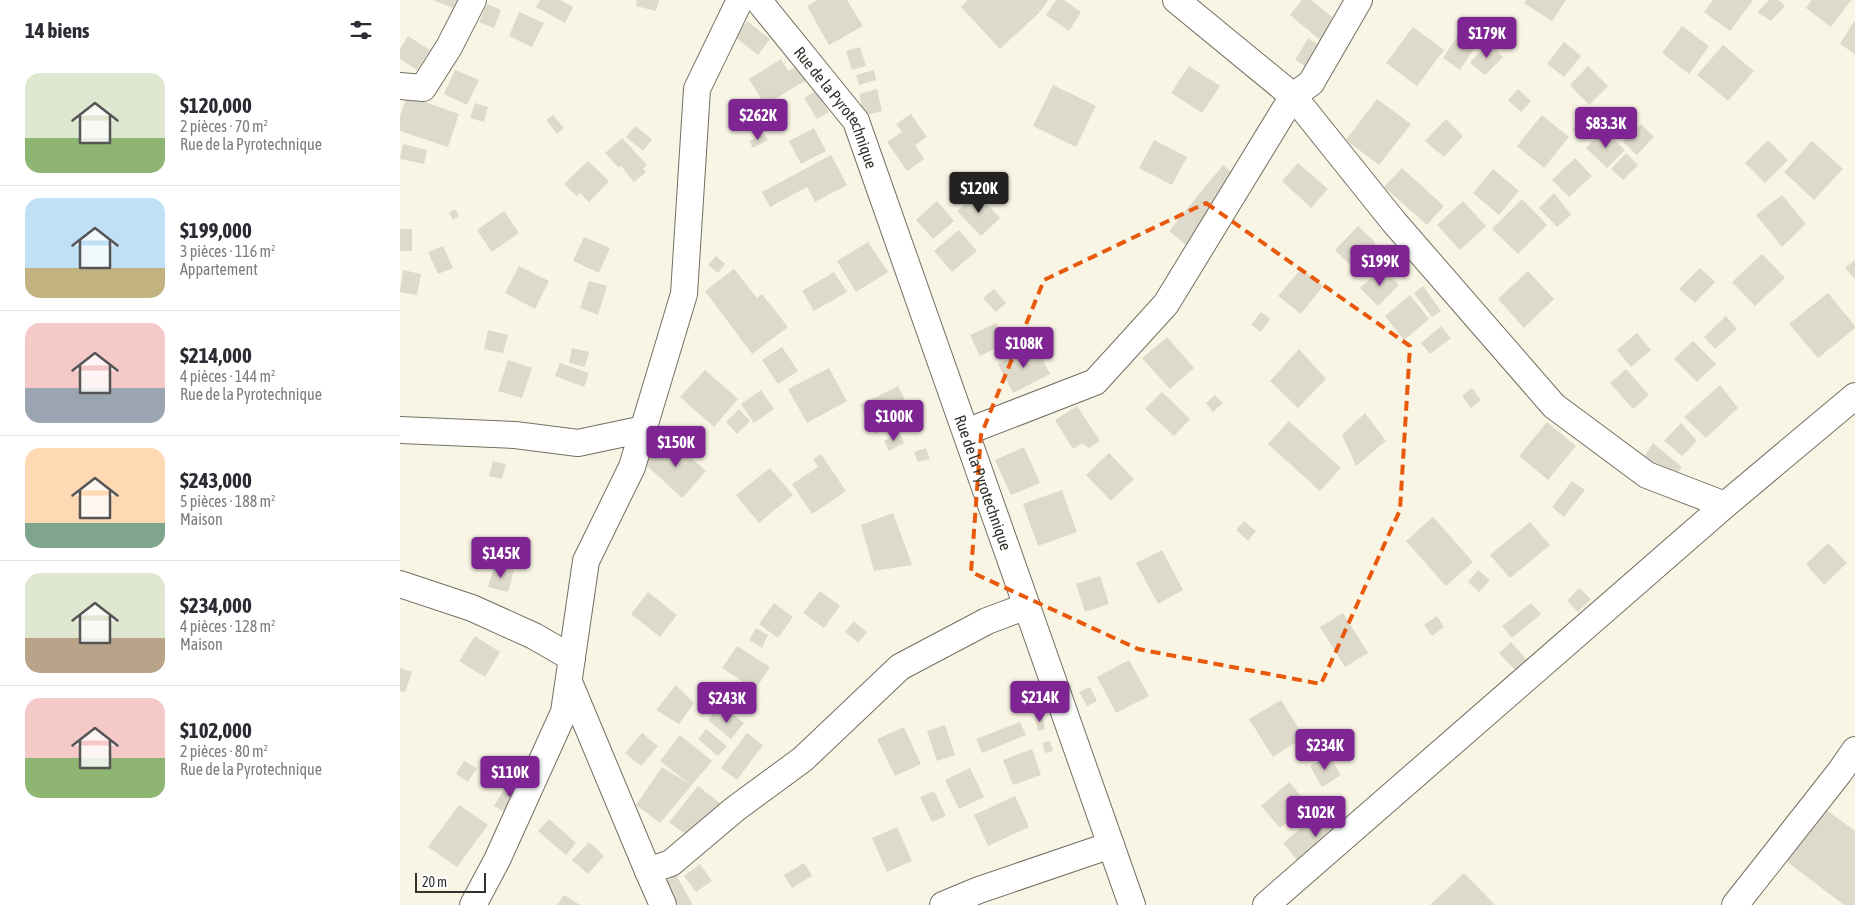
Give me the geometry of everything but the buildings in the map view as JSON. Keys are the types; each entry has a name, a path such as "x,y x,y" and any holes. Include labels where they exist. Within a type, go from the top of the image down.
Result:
{"street":[{"path":"400,86 423,88 449,47 473,0"},
{"path":"473,905 497,860 564,712 586,561 632,468 684,294 697,89 740,0"},
{"name":"Rue de la Pyrotechnique","path":"758,0 856,121 1132,905"},
{"path":"1176,0 1293,96 1394,222 1554,406 1647,475 1725,505"},
{"path":"966,432 1095,382 1166,304 1293,96 1311,83 1359,0"},
{"path":"1266,905 1725,505 1855,396"},
{"path":"400,430 515,435 578,443 644,428"},
{"path":"400,584 472,608 534,636 570,669 663,905"},
{"path":"648,871 671,863 734,809 803,759 900,667 987,621 1027,606"},
{"path":"1735,905 1855,750"},
{"path":"943,905 979,890 1112,845"}],"highlighted area":[{"path":"1206,203 1410,346 1400,510 1321,684 1138,649 971,572 981,435 1044,280"}]}
